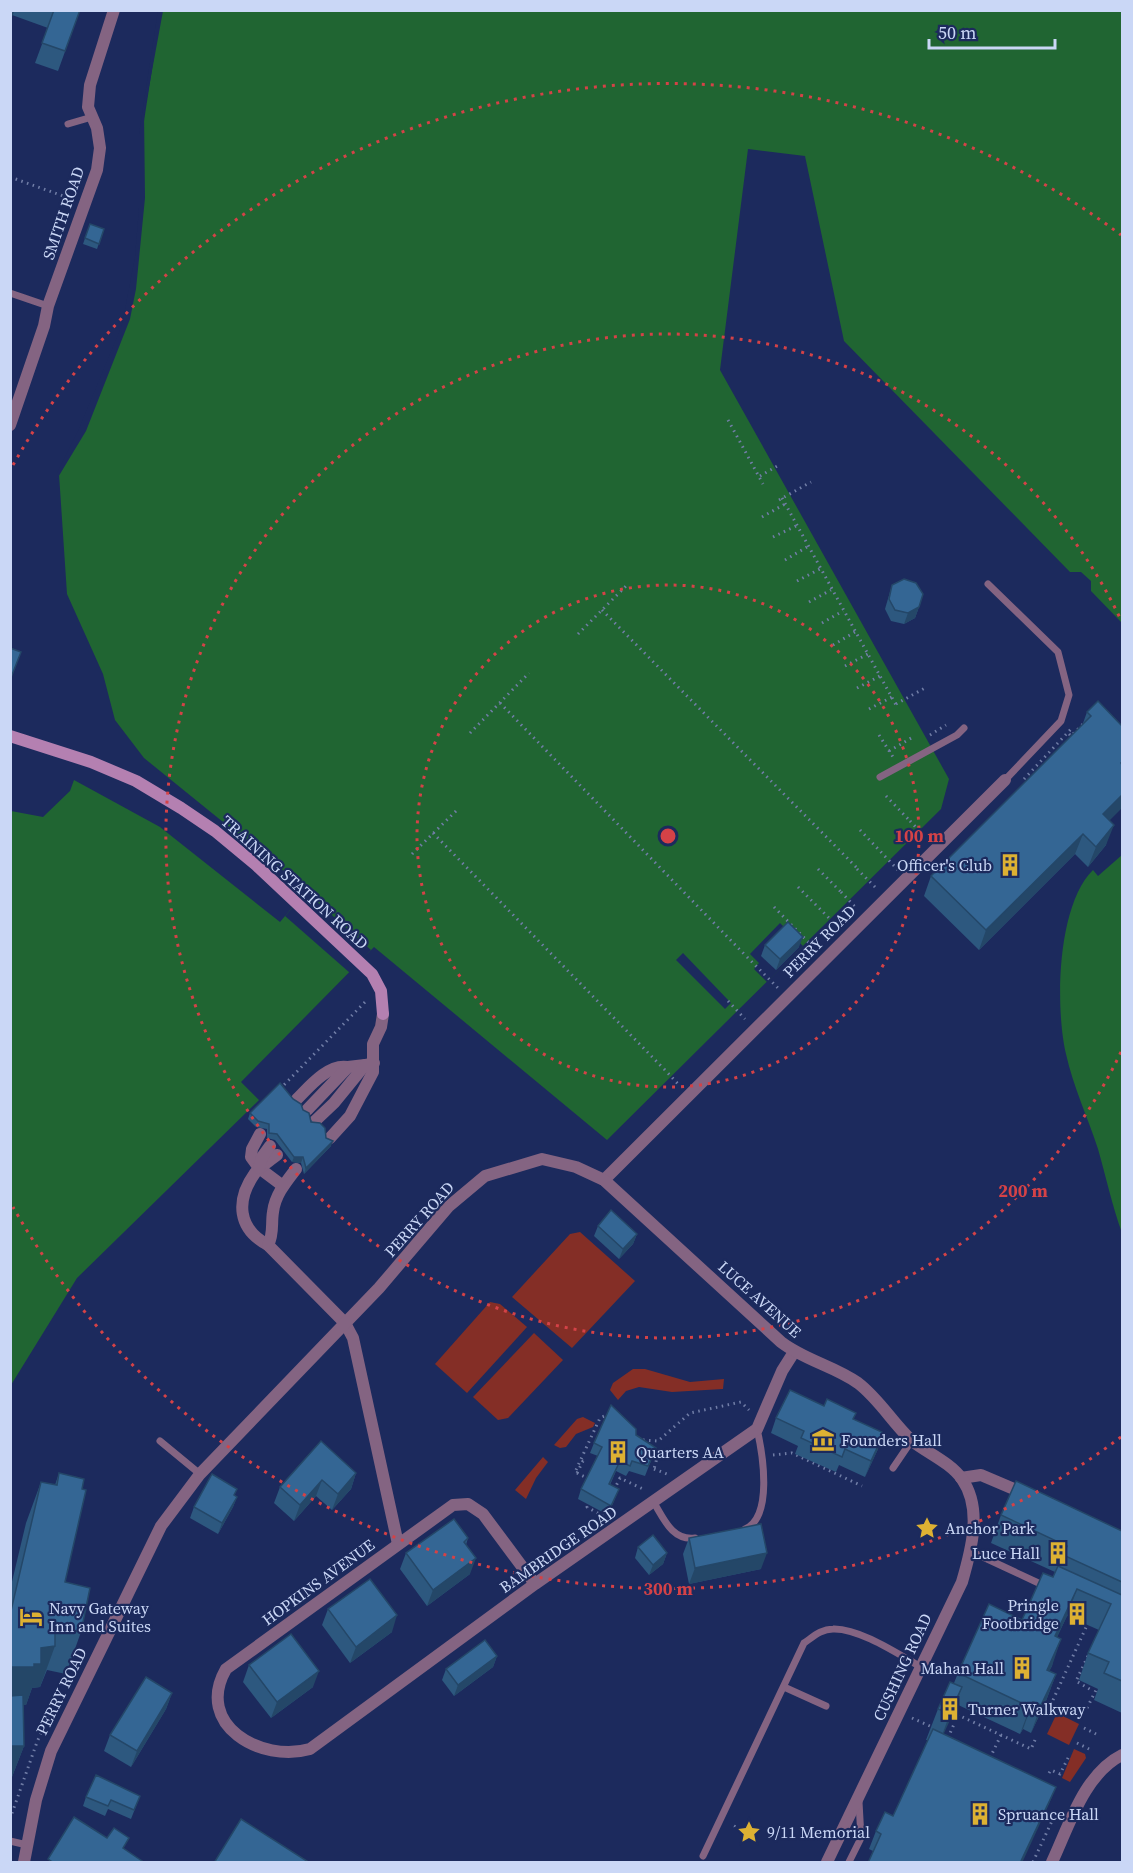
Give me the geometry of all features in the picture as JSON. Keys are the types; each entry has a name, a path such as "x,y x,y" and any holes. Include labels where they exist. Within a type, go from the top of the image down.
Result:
{"street":[{"name":"SMITH ROAD","path":"10,425 44,326 48,306 97,170 100,148 88,107 90,85 114,10"},
{"name":"TRAINING STATION ROAD","path":"10,736 91,762 136,781 162,796 215,831 372,974 381,991 383,1014 369,1064 373,1072 361,1097 330,1138"},
{"name":"PERRY ROAD","path":"24,1863 36,1800 51,1750 161,1526 200,1474 397,1269 448,1207 484,1176 542,1159 576,1167 604,1180 1005,780"},
{"path":"297,1099 322,1076 341,1066 369,1064"},
{"path":"340,1127 320,1116 369,1064"},
{"path":"307,1110 348,1067"},
{"path":"260,1134 251,1157 259,1168 283,1186"},
{"path":"274,1150 247,1187 243,1203 246,1228 254,1237 268,1245 345,1323"},
{"path":"268,1245 272,1237 273,1212 283,1186 296,1169"},
{"name":"LUCE AVENUE","path":"604,1180 794,1352 858,1383 912,1440 962,1478"},
{"name":"HOPKINS AVENUE","path":"310,1749 295,1754 279,1753 243,1739 223,1722 217,1695 218,1683 226,1669 398,1544 353,1338 345,1323"},
{"path":"757,1430 782,1371 794,1352"},
{"name":"BAMBRIDGE ROAD","path":"310,1749 648,1500 757,1430"},
{"path":"962,1478 981,1475 1040,1501"},
{"name":"CUSHING ROAD","path":"827,1863 962,1582 970,1551 973,1513 962,1478"},
{"path":"398,1544 453,1505 468,1504 483,1514 535,1584"},
{"path":"1052,1863 1088,1787 1108,1763 1122,1755"}],"lane":[{"path":"68,124 92,117"},
{"path":"10,293 48,306"},
{"path":"988,584 1058,652 1069,695 1061,721 1005,780"},
{"path":"880,777 957,735 964,728"},
{"path":"739,1532 751,1527 758,1519 763,1507 757,1430"},
{"path":"893,1468 912,1440"},
{"path":"160,1441 200,1474"},
{"path":"648,1500 678,1537 685,1539 707,1536"},
{"path":"970,1551 1053,1590"},
{"path":"703,1856 804,1643 819,1632 834,1629 861,1636 921,1667"},
{"path":"784,1687 826,1707"},
{"path":"849,1863 861,1838 858,1796"},
{"path":"10,1841 27,1845"}],"path":[{"path":"10,177 66,197"},
{"path":"728,420 763,484"},
{"path":"759,476 779,465"},
{"path":"810,482 781,499 831,590 897,704 925,688"},
{"path":"762,517 785,504"},
{"path":"773,537 796,526"},
{"path":"785,560 807,547"},
{"path":"797,581 820,569"},
{"path":"578,634 627,585"},
{"path":"809,602 831,590"},
{"path":"602,610 859,870"},
{"path":"822,623 843,611"},
{"path":"833,645 855,632"},
{"path":"845,666 867,654"},
{"path":"470,733 529,673"},
{"path":"857,688 880,676"},
{"path":"885,684 896,705"},
{"path":"869,709 892,697"},
{"path":"500,703 746,956"},
{"path":"1069,734 1071,736 1085,722"},
{"path":"926,737 946,725"},
{"path":"879,735 893,758 900,753"},
{"path":"889,751 913,737"},
{"path":"886,796 930,843"},
{"path":"412,854 457,810"},
{"path":"907,818 911,822"},
{"path":"860,830 900,872"},
{"path":"434,833 664,1069"},
{"path":"854,865 880,892"},
{"path":"818,869 860,912"},
{"path":"798,887 841,930"},
{"path":"774,907 818,953"},
{"path":"741,951 780,991"},
{"path":"279,1090 369,998"},
{"path":"728,1001 748,1023"},
{"path":"656,1061 682,1088"},
{"path":"649,1442 665,1436 681,1419 698,1409 741,1402 748,1407 748,1417"},
{"path":"598,1483 575,1472 600,1418 607,1414 617,1414"},
{"path":"639,1438 649,1442 657,1458 653,1469 675,1476 667,1481"},
{"path":"766,1455 792,1453 862,1486"},
{"path":"578,1473 583,1461 586,1462"},
{"path":"606,1487 615,1490 620,1478 651,1492 648,1500"},
{"path":"593,1493 586,1508 600,1514 609,1522"},
{"path":"1053,1700 1091,1616"},
{"path":"1087,1708 1095,1690 1076,1681 1090,1650"},
{"path":"944,1746 958,1715 1031,1749 1035,1740"},
{"path":"908,1716 932,1727"},
{"path":"1084,1728 1096,1734"},
{"path":"987,1766 1001,1735"},
{"path":"1077,1743 1089,1749"},
{"path":"1049,1773 1051,1770 1060,1774 1069,1756"},
{"path":"1033,1863 1058,1808"},
{"path":"734,1826 742,1830"}],"shaded area":[{"path":"161,11 1122,11 1122,623 1091,591 1091,581 1081,572 1070,572 844,341 805,156 748,149 720,370 949,779 941,809 607,1140 374,947 241,1082 259,1100 77,1278 11,1385 11,811 43,817 70,791 74,780 160,827 280,922 307,890 144,758 115,720 103,674 67,594 59,474 81,433 125,326 138,257 142,134"},
{"path":"1122,855 1122,1233 1098,1149 1066,1054 1060,984 1066,931 1072,907 1081,886 1093,870 1098,876"},
{"path":"580,1232 635,1281 572,1348 512,1297 570,1234"},
{"path":"490,1302 500,1304 527,1327 467,1393 435,1364"},
{"path":"534,1333 563,1360 508,1418 498,1420 473,1397"},
{"path":"633,1369 645,1369 690,1382 724,1379 723,1389 672,1392 639,1387 626,1391 618,1400 610,1390 613,1383"},
{"path":"583,1417 595,1423 593,1427 576,1434 566,1447 560,1448 554,1445 577,1419"},
{"path":"543,1457 548,1462 536,1478 526,1499 515,1490"},
{"path":"1057,1713 1079,1724 1069,1745 1047,1734"},
{"path":"1074,1749 1085,1754 1086,1758 1070,1782 1062,1778"}],"pier":[{"path":"158,10 163,11 144,114 145,198 136,289 130,319 86,431 57,479 57,473 78,431 122,325 135,257 139,208 139,134"},
{"path":"306,892 371,950 350,973 285,916"},
{"path":"780,923 803,946 767,982 754,969 759,963 750,954"},
{"path":"683,953 731,1003 725,1009 676,960"}],"building":[{"path":"54,10 80,10 65,51 42,43"},
{"path":"90,224 104,229 99,244 85,238"},
{"path":"904,579 916,583 923,594 919,607 908,613 895,610 889,599 892,585"},
{"path":"10,648 21,652 10,680"},
{"name":"Officer's Club","path":"1098,701 1122,726 1122,795 1103,814 1114,825 1096,847 1083,834 986,930 931,876 1091,716 1087,712"},
{"path":"788,922 803,937 780,959 765,945"},
{"path":"280,1083 293,1099 301,1104 303,1110 309,1113 311,1122 320,1123 325,1128 326,1138 333,1141 306,1168 303,1157 294,1157 277,1134 269,1133 269,1124 258,1121 250,1113"},
{"path":"611,1210 637,1234 623,1249 598,1226"},
{"path":"790,1390 824,1406 827,1399 856,1413 853,1419 884,1433 871,1461 845,1449 842,1457 801,1438 804,1431 776,1418"},
{"path":"611,1405 636,1429 636,1435 656,1448 648,1466 632,1461 630,1466 620,1461 609,1484 619,1489 611,1506 581,1489 602,1447 594,1443"},
{"path":"321,1441 356,1473 338,1494 322,1480 300,1505 280,1487"},
{"path":"59,1473 84,1479 82,1489 86,1490 65,1582 90,1588 81,1632 55,1627 55,1646 41,1648 41,1664 34,1664 34,1667 10,1667 10,1615 41,1482 57,1485"},
{"path":"212,1474 237,1489 234,1495 237,1497 222,1523 194,1507"},
{"path":"1016,1481 1122,1531 1122,1582 1063,1555 1067,1546 1001,1515"},
{"path":"454,1519 468,1538 464,1542 476,1558 433,1590 406,1553"},
{"path":"761,1524 767,1553 695,1568 689,1538"},
{"path":"653,1535 667,1553 653,1565 638,1547"},
{"path":"1058,1566 1122,1595 1122,1681 1104,1673 1109,1662 1088,1653 1111,1604 1077,1589 1055,1636 1061,1639 1047,1670 1056,1674 1041,1705 1033,1702 1030,1707 958,1673 989,1604 1022,1620 1043,1573 1053,1577"},
{"path":"370,1579 397,1615 356,1647 328,1609"},
{"path":"291,1634 319,1671 277,1702 249,1665"},
{"path":"485,1640 497,1656 458,1685 446,1669"},
{"path":"146,1677 172,1693 137,1751 110,1735"},
{"path":"950,1682 962,1687 950,1713 938,1709"},
{"path":"23,1695 24,1746 10,1746 10,1696"},
{"name":"Spruance Hall","path":"933,1729 1056,1787 1020,1863 868,1863 881,1834 876,1831 885,1812 893,1816"},
{"path":"96,1775 140,1796 134,1810 111,1800 108,1806 86,1797"},
{"path":"74,1817 107,1838 114,1828 129,1838 123,1848 145,1863 54,1863 48,1859"},
{"path":"241,1819 310,1863 214,1863"}],"place":[{"name":"Officer's Club","path":"1010,865"},
{"name":"Founders Hall","path":"823,1440"},
{"name":"Quarters AA","path":"618,1452"},
{"name":"Anchor Park","path":"927,1528"},
{"name":"Luce Hall","path":"1058,1553"},
{"name":"Pringle Footbridge","path":"1077,1614"},
{"name":"Navy Gateway Inn and Suites","path":"31,1617"},
{"name":"Mahan Hall","path":"1022,1668"},
{"name":"Turner Walkway","path":"950,1709"},
{"name":"Spruance Hall","path":"980,1814"},
{"name":"9/11 Memorial","path":"749,1832"}]}
